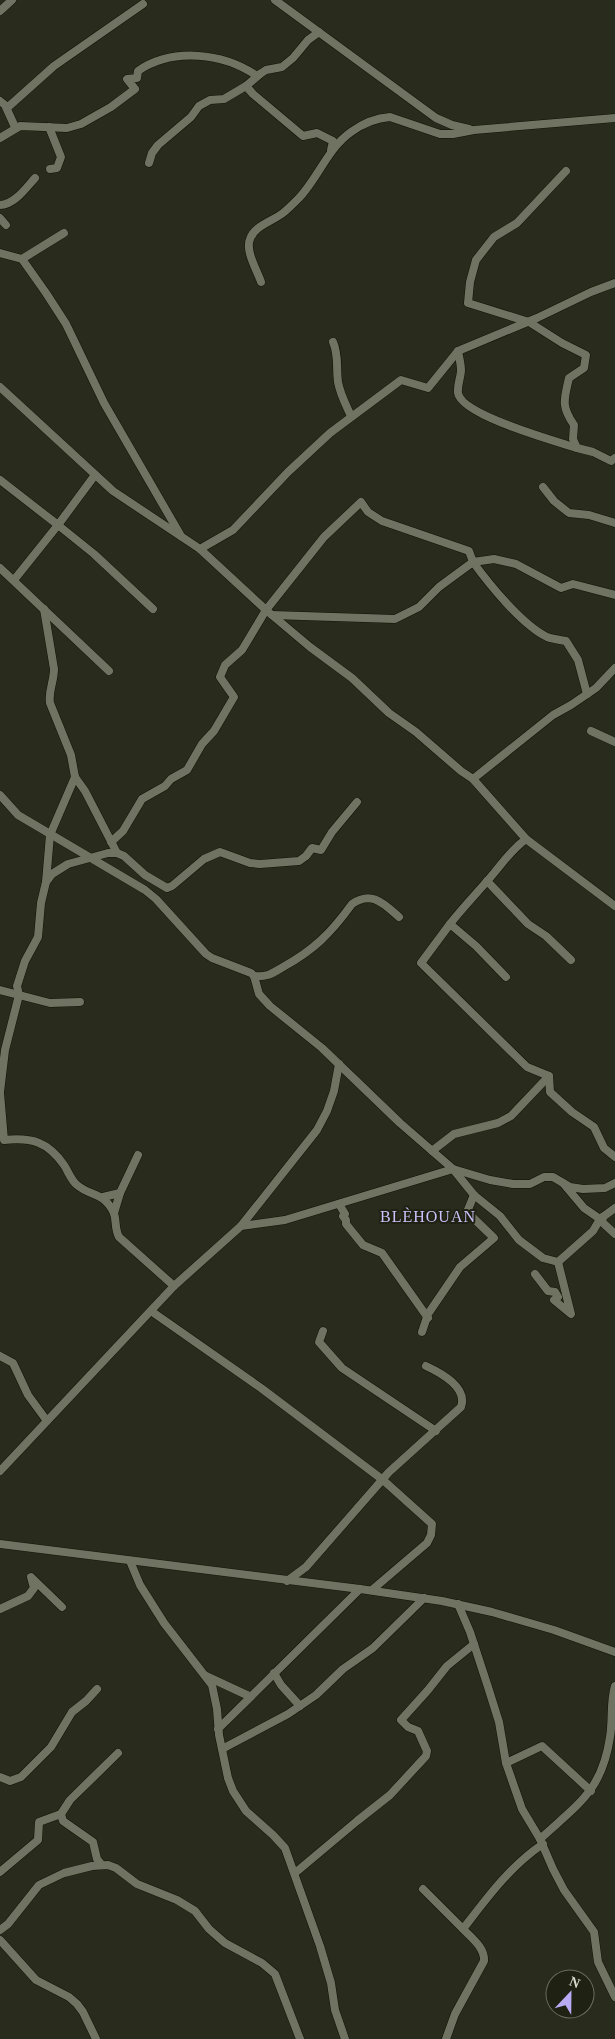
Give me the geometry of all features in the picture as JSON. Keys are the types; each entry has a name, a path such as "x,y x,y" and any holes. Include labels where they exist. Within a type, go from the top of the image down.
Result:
{"street":[{"path":"0,11 12,0"},
{"path":"275,0 436,118 452,125 474,130"},
{"path":"7,108 54,66 143,4"},
{"path":"149,163 152,152 158,145 191,118 199,106 210,100 224,99 246,86 266,70 282,68 308,40 320,32"},
{"path":"0,138 15,127 67,128 81,124 111,107 136,89 127,79 137,78 138,70 175,56 210,56 250,71 257,76 260,74"},
{"path":"246,86 252,94 303,136 317,133 333,141 330,155"},
{"path":"0,101 7,108 15,127"},
{"path":"261,282 249,248 249,241 253,233 282,214 300,198 339,142 352,132 381,117 390,117 440,134 615,118"},
{"path":"49,127 61,157 57,168 50,169"},
{"path":"566,171 518,223 494,237 476,260 470,282 468,304 528,322 586,355 584,368 569,378 565,398 565,412 574,425 573,439 577,448"},
{"path":"0,204 6,205 17,198 36,178"},
{"path":"0,218 6,226"},
{"path":"22,259 64,233"},
{"path":"0,253 22,259 66,324 104,403 182,536"},
{"path":"200,549 233,530 288,472 330,433 401,380 428,388 458,351 528,322 590,292 615,283"},
{"path":"333,342 338,351 338,381 342,398 351,416"},
{"path":"458,351 461,368 458,393 462,402 472,409 494,420 593,452 611,461 615,458"},
{"path":"0,388 113,491 200,549 310,647 352,678 389,713 416,732 461,772 473,778 526,839 615,906"},
{"path":"14,580 95,475"},
{"path":"0,480 94,554 153,609"},
{"path":"543,486 554,501 569,513 588,515 615,523"},
{"path":"111,842 123,831 142,798 165,786 171,779 188,770 202,744 214,731 234,697 220,677 224,665 242,650 324,537 361,502 368,512 382,522 469,551 473,562 487,580 525,620 546,637 566,641 578,660 587,694"},
{"path":"269,612 395,620 419,607 439,587 473,562 494,559 516,564 561,588 573,584 615,595"},
{"path":"0,568 109,671"},
{"path":"44,609 54,669 54,678 48,695 50,703 71,755 75,776 85,791 117,853"},
{"path":"473,778 553,714 596,688 614,670"},
{"path":"592,731 615,742"},
{"path":"75,776 50,835 46,882 41,903 38,937 25,961 17,986 19,995 5,1050 0,1093 2,1140 30,1140 49,1147 56,1153 75,1183 103,1197 114,1213"},
{"path":"0,795 18,815 145,890 156,899 212,958 247,970 254,976 259,994 339,1064 400,1123 453,1169 474,1195 500,1216 520,1240 544,1258 558,1262"},
{"path":"46,882 57,869 90,858 117,853 124,856 145,876 167,888 172,886 204,858 220,852 250,863 298,862 312,848 321,850 357,802"},
{"path":"0,810 8,804"},
{"path":"526,839 511,850 450,924 421,963 527,1067 549,1076"},
{"path":"486,881 528,924 546,936 571,960"},
{"path":"254,976 267,977 300,959 316,946 352,904 358,900 376,899 400,917"},
{"path":"450,924 476,946 506,977"},
{"path":"4,990 17,986"},
{"path":"4,990 50,1003 80,1002"},
{"path":"0,1471 174,1286 241,1226 317,1130 327,1111 334,1091 339,1064"},
{"path":"432,1151 454,1134 498,1123 511,1116 549,1076"},
{"path":"549,1076 550,1092 572,1112 594,1127 604,1148 615,1157"},
{"path":"138,1155 120,1193 114,1213 116,1232 119,1237 174,1286"},
{"path":"241,1226 285,1220 453,1169 490,1180 513,1184 530,1184 544,1177 553,1177 570,1187 594,1190 605,1188 615,1183"},
{"path":"563,1183 584,1208 601,1218 602,1222 615,1234"},
{"path":"103,1197 120,1193"},
{"path":"422,1332 428,1314 460,1266 494,1238 467,1212 474,1195"},
{"path":"339,1204 346,1224 364,1245 382,1252 428,1318"},
{"path":"558,1262 593,1231 601,1218 615,1208"},
{"path":"535,1274 548,1291 555,1292 558,1297 554,1300 571,1314 558,1262"},
{"path":"150,1311 260,1388 383,1480 432,1524 431,1536 427,1543 372,1590"},
{"path":"323,1332 319,1342 342,1368 392,1400 415,1419 436,1431"},
{"path":"0,1356 13,1363 28,1395 47,1421"},
{"path":"287,1581 306,1567 383,1480 461,1407 463,1401 462,1394 445,1375 426,1366"},
{"path":"0,1544 424,1598 458,1604 554,1630 615,1652"},
{"path":"130,1561 140,1585 164,1623 212,1685 216,1699 218,1729 228,1778 238,1800 246,1811 285,1848 320,1946 331,1983 335,2010 345,2039"},
{"path":"0,1609 28,1596 34,1588 31,1577 62,1607"},
{"path":"218,1729 249,1696 360,1589"},
{"path":"222,1748 240,1740 316,1695 343,1669 373,1648 424,1598"},
{"path":"458,1604 474,1644 499,1722 506,1763 522,1809 542,1842 564,1890 594,1932 598,1962 615,1998"},
{"path":"295,1873 356,1821 390,1796 426,1756 426,1751 418,1731 408,1727 401,1720 447,1666 474,1644"},
{"path":"274,1673 281,1685 300,1706"},
{"path":"206,1676 249,1696"},
{"path":"463,1929 509,1872 542,1842 591,1791 608,1754 615,1686"},
{"path":"0,1777 10,1781 20,1777 33,1766 57,1738 72,1712 97,1689"},
{"path":"506,1763 542,1746 591,1791"},
{"path":"0,1872 38,1840 39,1822 61,1814 70,1800 118,1753"},
{"path":"61,1814 62,1820 93,1842 97,1859 102,1865"},
{"path":"0,1930 8,1924 39,1885 64,1873 92,1866 108,1865 116,1868 137,1884 177,1900 194,1911 209,1929 224,1942 262,1963 275,1974 300,2039"},
{"path":"423,1889 480,1947 484,1954 484,1961 455,2014 446,2039"},
{"path":"0,1940 36,1980 69,1997 76,2004 96,2039"}],"district":[{"name":"BLÈHOUAN","path":"428,1216"}]}
